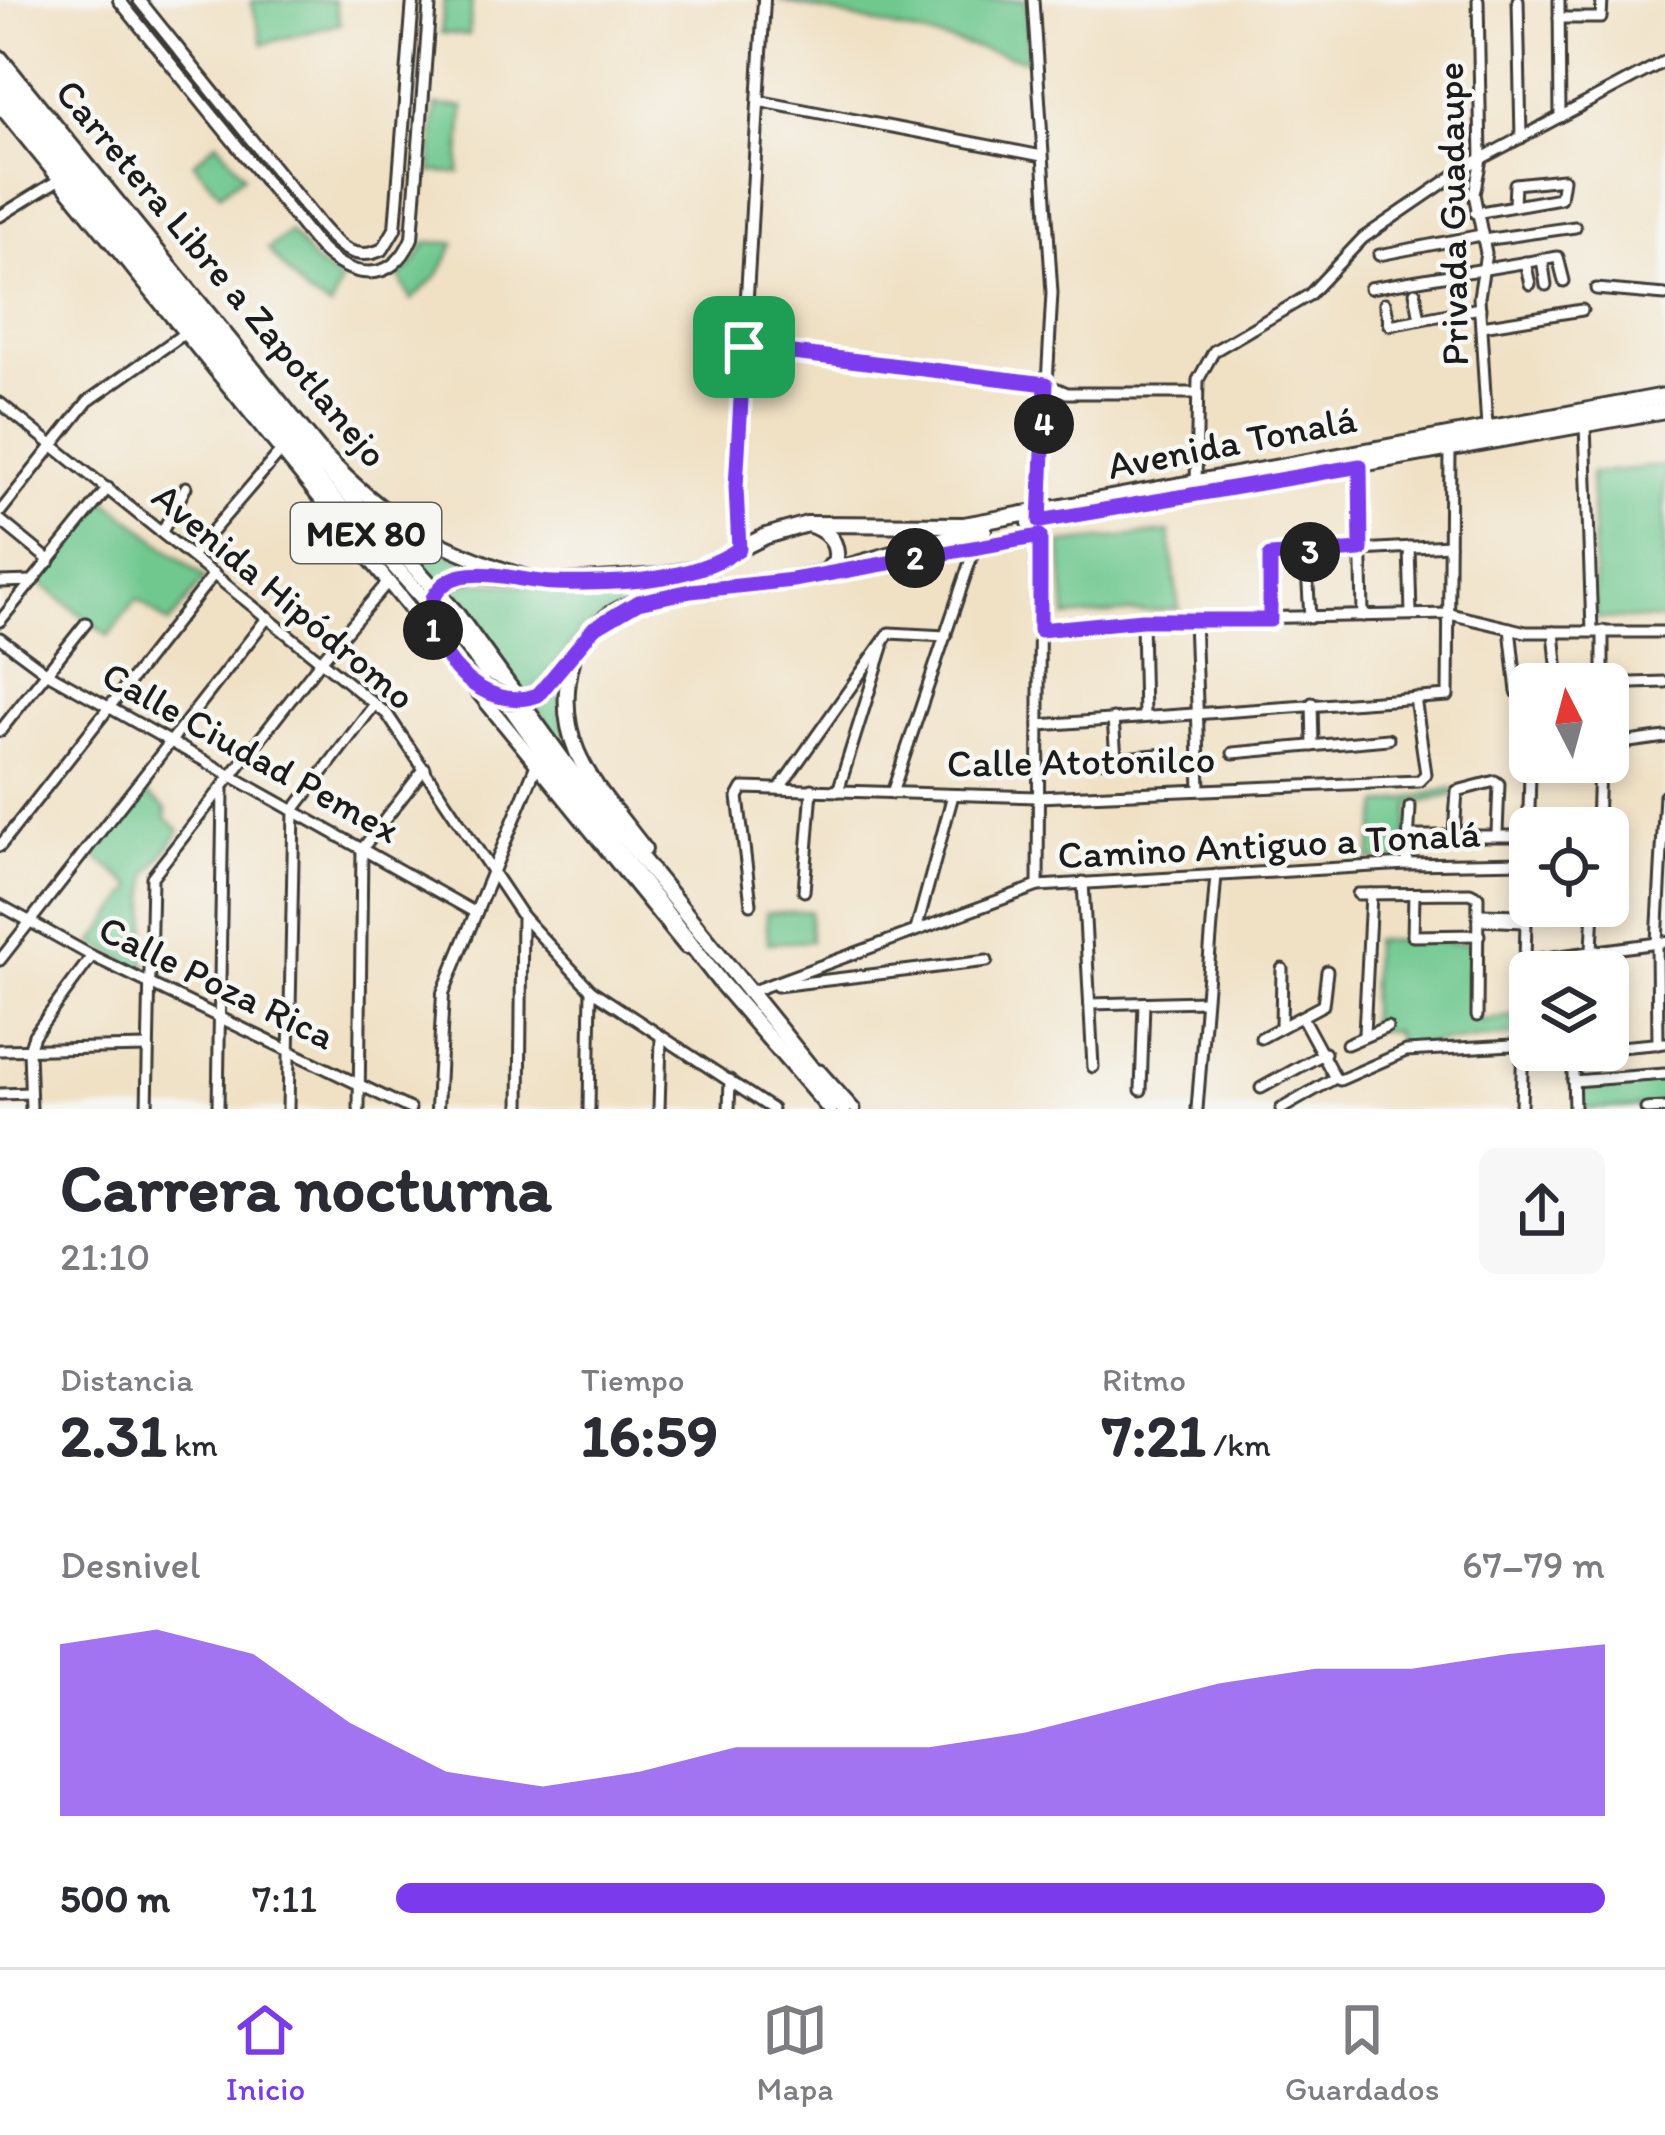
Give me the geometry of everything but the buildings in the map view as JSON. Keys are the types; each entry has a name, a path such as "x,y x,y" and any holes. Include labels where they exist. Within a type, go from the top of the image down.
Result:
{"main road":[{"name":"Carretera Libre a Zapotlanejo","path":"0,56 358,491 426,537 532,579"},
{"name":"Carretera Libre a Zapotlanejo","path":"0,73 341,490 454,612 573,774 844,1109"},
{"name":"Carretera Libre a Zapotlanejo","path":"0,90 319,482 473,654 563,781 722,983 830,1109"},
{"name":"Carretera Libre a Zapotlanejo","path":"0,106 667,927 722,983"},
{"path":"166,263 229,355"},
{"name":"Avenida Tonalá","path":"434,637 435,592 448,580 475,574 552,583 661,576 705,566 766,536 807,524 1040,522 1196,483 1665,396"},
{"name":"Avenida Tonalá","path":"466,680 512,700 538,695 614,613 655,596 793,580 969,533 1665,410"},
{"path":"807,524 826,533 835,544 831,571"},
{"path":"579,646 568,676 565,714 579,760 750,988"},
{"path":"811,1088 819,1109"}],"street":[{"path":"119,0 319,248 342,267 365,273 394,263 412,238 430,0"},
{"path":"140,0 320,225 342,248 362,255 383,249 395,229 412,0"},
{"path":"739,549 736,487 764,0"},
{"path":"1033,0 1052,293 1040,522 1038,886"},
{"name":"Privada Guadaupe","path":"1478,0 1484,160 1475,213 1484,270 1480,308 1487,427"},
{"path":"1518,0 1521,138"},
{"path":"1559,0 1559,117"},
{"path":"1559,18 1601,18 1602,0"},
{"path":"1196,483 1197,393 1204,362 1214,351 1310,295 1363,238 1461,174 1665,61"},
{"path":"758,100 1042,156"},
{"path":"0,216 60,179"},
{"path":"1475,213 1514,206 1562,197 1563,179 1514,184 1514,206"},
{"path":"1379,255 1575,227"},
{"path":"1370,288 1560,257 1564,281"},
{"path":"1542,259 1546,284"},
{"path":"1525,262 1530,284"},
{"path":"1596,289 1665,295"},
{"path":"1415,292 1420,320"},
{"path":"1385,303 1389,325 1480,308"},
{"path":"1482,326 1582,310"},
{"path":"50,561 0,516 88,401 185,334"},
{"path":"744,347 1046,384 1067,393 1197,393"},
{"name":"Avenida Hipódromo","path":"0,404 375,704 398,727 522,916 592,990 772,1109"},
{"path":"1585,424 1600,663"},
{"path":"1039,725 1448,696 1450,450"},
{"path":"191,556 280,451"},
{"path":"1360,466 1363,616"},
{"path":"162,532 186,487"},
{"path":"0,621 108,488"},
{"path":"831,571 975,547 1040,522"},
{"path":"1270,620 1270,556 1449,545"},
{"path":"892,793 975,547"},
{"path":"1409,547 1411,614"},
{"path":"1306,553 1310,618"},
{"path":"0,846 214,574"},
{"path":"0,582 33,580"},
{"path":"147,1109 152,877 387,583"},
{"path":"1040,630 1142,620 1450,614 1553,632 1665,632"},
{"path":"0,960 268,617"},
{"path":"1194,618 1200,789"},
{"path":"1142,620 1144,717"},
{"path":"0,731 86,623"},
{"path":"1510,628 1514,663"},
{"path":"778,789 886,635 901,631 946,636"},
{"path":"1553,632 1557,663"},
{"path":"838,790 886,635"},
{"name":"Calle Ciudad Pemex","path":"0,638 46,672 476,913"},
{"path":"1629,683 1665,682"},
{"name":"Calle Atotonilco","path":"751,904 740,789 1038,797 1424,780 1415,698"},
{"path":"288,1109 294,810 375,704"},
{"path":"1312,704 1313,746"},
{"path":"1113,719 1116,758"},
{"path":"1629,742 1665,736"},
{"path":"1232,753 1388,739"},
{"path":"1075,763 1166,754"},
{"path":"437,1109 443,993 536,766"},
{"path":"359,1109 362,849 425,768"},
{"path":"1454,834 1457,791 1495,782 1499,784 1497,833"},
{"path":"218,1109 224,787"},
{"path":"804,891 812,790"},
{"path":"916,929 953,795"},
{"path":"1629,1046 1662,1043 1665,795"},
{"path":"1407,864 1410,807"},
{"path":"1409,836 1509,835"},
{"name":"Camino Antiguo a Tonalá","path":"750,988 1038,886 1509,862"},
{"path":"1197,1109 1216,875"},
{"path":"1083,882 1093,1067"},
{"path":"1358,894 1474,895 1479,901 1477,1016"},
{"path":"1364,1034 1371,894"},
{"path":"1414,894 1413,936 1479,935"},
{"name":"Calle Poza Rica","path":"0,905 92,956 410,1109"},
{"path":"520,1109 522,916"},
{"path":"1479,917 1509,918"},
{"path":"1593,927 1592,951 1661,942"},
{"path":"31,1109 29,1050 34,1035 92,956"},
{"path":"750,988 987,961"},
{"path":"1281,1027 1282,969"},
{"path":"1261,1038 1324,1003 1327,971"},
{"path":"589,1109 592,990"},
{"path":"1090,1004 1204,1001"},
{"path":"1142,1090 1144,1003"},
{"path":"1304,1016 1336,1076"},
{"path":"1348,1044 1387,1027"},
{"path":"659,1109 661,1039"},
{"path":"1280,1109 1336,1076 1405,1047 1509,1043"},
{"path":"0,1050 148,1047"},
{"path":"794,1048 806,1054 855,1109"},
{"path":"1261,1088 1323,1054"},
{"path":"1521,1109 1524,1071"},
{"path":"1574,1109 1573,1077 1665,1074"},
{"path":"729,1109 730,1080"},
{"path":"0,1094 30,1093"},
{"path":"1646,1109 1665,1108"}],"green space":[{"path":"334,0 340,24 263,44 251,1"},
{"path":"444,0 472,0 469,35 441,33"},
{"path":"778,0 1026,0 1028,60"},
{"path":"436,105 464,107 459,173 431,172"},
{"path":"217,141 244,175 220,194 194,163"},
{"path":"290,232 316,264 341,281 331,308 306,294 268,249"},
{"path":"426,242 455,243 439,274 411,300 399,276 413,265"},
{"path":"1665,466 1665,620 1596,618 1591,473"},
{"path":"106,500 205,578 169,624 137,599 108,636 40,583"},
{"path":"378,513 475,566 438,581 375,516"},
{"path":"1169,532 1179,609 1066,617 1061,543"},
{"path":"461,584 561,590 636,585 643,594 582,631 527,694 447,592"},
{"path":"562,684 560,713 571,760 535,707"},
{"path":"1453,788 1453,795 1410,805 1404,859 1369,860 1380,805"},
{"path":"142,790 166,809 166,818 180,831 148,875 145,970 93,943 134,887 92,854"},
{"path":"810,911 811,941 768,943 766,913"},
{"path":"1373,940 1474,943 1480,1022 1509,1016 1509,1036 1400,1046 1394,1031 1369,1030"},
{"path":"1665,1079 1665,1106 1582,1109 1582,1085"}],"route":[{"path":"744,347 1046,384 1040,521 1360,466 1361,550 1270,556 1270,620 1142,620 1040,630 1040,536 793,580 655,596 614,613 594,628 538,695 512,700 466,680 434,637 433,598 448,580 475,574 552,583 661,576 705,566 739,549 736,487 744,347"}]}
